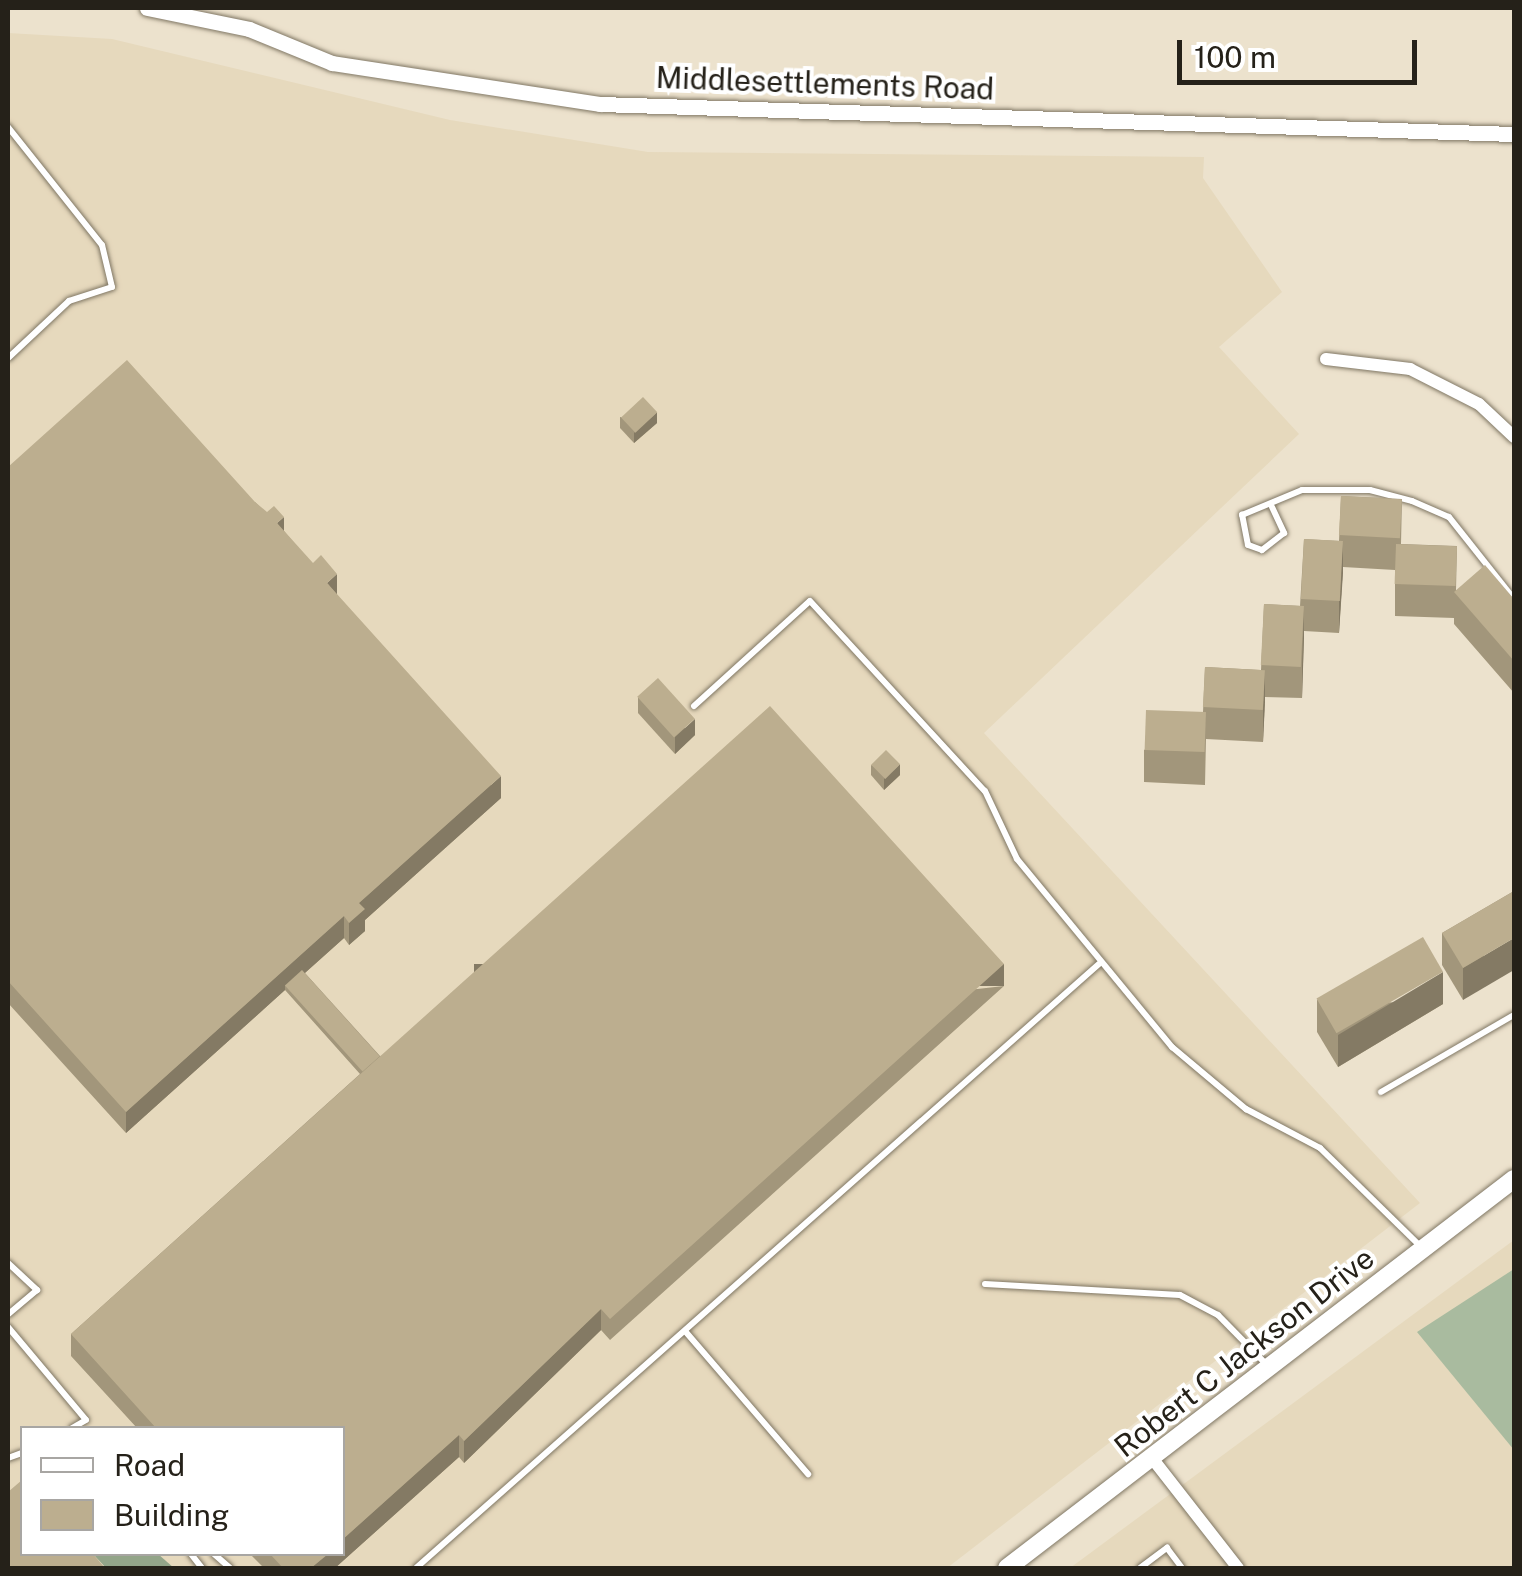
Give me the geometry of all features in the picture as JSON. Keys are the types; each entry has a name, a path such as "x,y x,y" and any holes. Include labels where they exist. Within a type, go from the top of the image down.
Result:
{"main road":[{"name":"Robert C Jackson Drive","path":"1007,1568 1514,1179"}],"street":[{"name":"Middlesettlements Road","path":"146,8 249,29 332,63 600,104 1514,134"},
{"path":"1326,360 1410,369 1479,404 1514,437"},
{"path":"1152,1458 1238,1568"}],"lane":[{"path":"8,127 102,245 112,287 69,301 8,358"},
{"path":"1272,507 1284,533 1276,545 1248,546 1242,515 1317,490 1412,501 1449,518 1514,600"},
{"path":"694,706 810,601 985,792 1017,859 1099,964 1210,1082 1320,1148 1423,1249"},
{"path":"416,1568 1099,964"},
{"path":"1381,1092 1514,1014"},
{"path":"8,1263 37,1290 8,1314"},
{"path":"985,1284 1180,1294 1218,1314 1269,1367"},
{"path":"8,1327 92,1426"},
{"path":"685,1331 808,1474"},
{"path":"76,1426 86,1420"},
{"path":"1140,1568 1167,1548 1182,1568"}],"shaded area":[{"path":"8,33 112,39 450,120 648,152 1204,157 1203,178 1282,292 1219,347 1299,434 984,733 1420,1203 947,1568 8,1568"},
{"path":"1514,1240 1514,1568 1070,1568"}],"green space":[{"path":"1514,1269 1514,1450 1417,1332"},
{"path":"95,1556 160,1556 174,1568 106,1568"}],"building":[{"path":"127,360 255,502 267,512 274,506 284,517 277,523 313,563 321,555 337,574 327,583 501,776 359,903 365,909 349,923 344,916 126,1112 8,981 8,467"},
{"path":"643,397 657,412 635,433 621,417"},
{"path":"1341,496 1402,499 1400,538 1339,535"},
{"path":"1304,539 1343,541 1340,601 1301,599"},
{"path":"1396,544 1457,546 1456,586 1395,584"},
{"path":"1485,565 1514,599 1514,661 1454,592"},
{"path":"1264,604 1304,606 1301,667 1261,665"},
{"path":"1205,667 1265,670 1263,710 1203,707"},
{"path":"658,678 695,719 674,738 637,697"},
{"path":"770,706 1004,964 610,1319 601,1309 464,1441 459,1435 345,1537 345,1426 154,1426 71,1334"},
{"path":"1146,710 1206,712 1205,752 1145,750"},
{"path":"886,750 900,764 885,779 871,765"},
{"path":"1514,891 1514,938 1463,968 1442,933"},
{"path":"1423,937 1443,972 1336,1033 1316,999"},
{"path":"302,970 380,1056 363,1072 285,985"},
{"path":"20,1482 20,1556 95,1556 105,1568 8,1568 8,1492"},
{"path":"272,1556 326,1556 311,1568 283,1568"}]}
